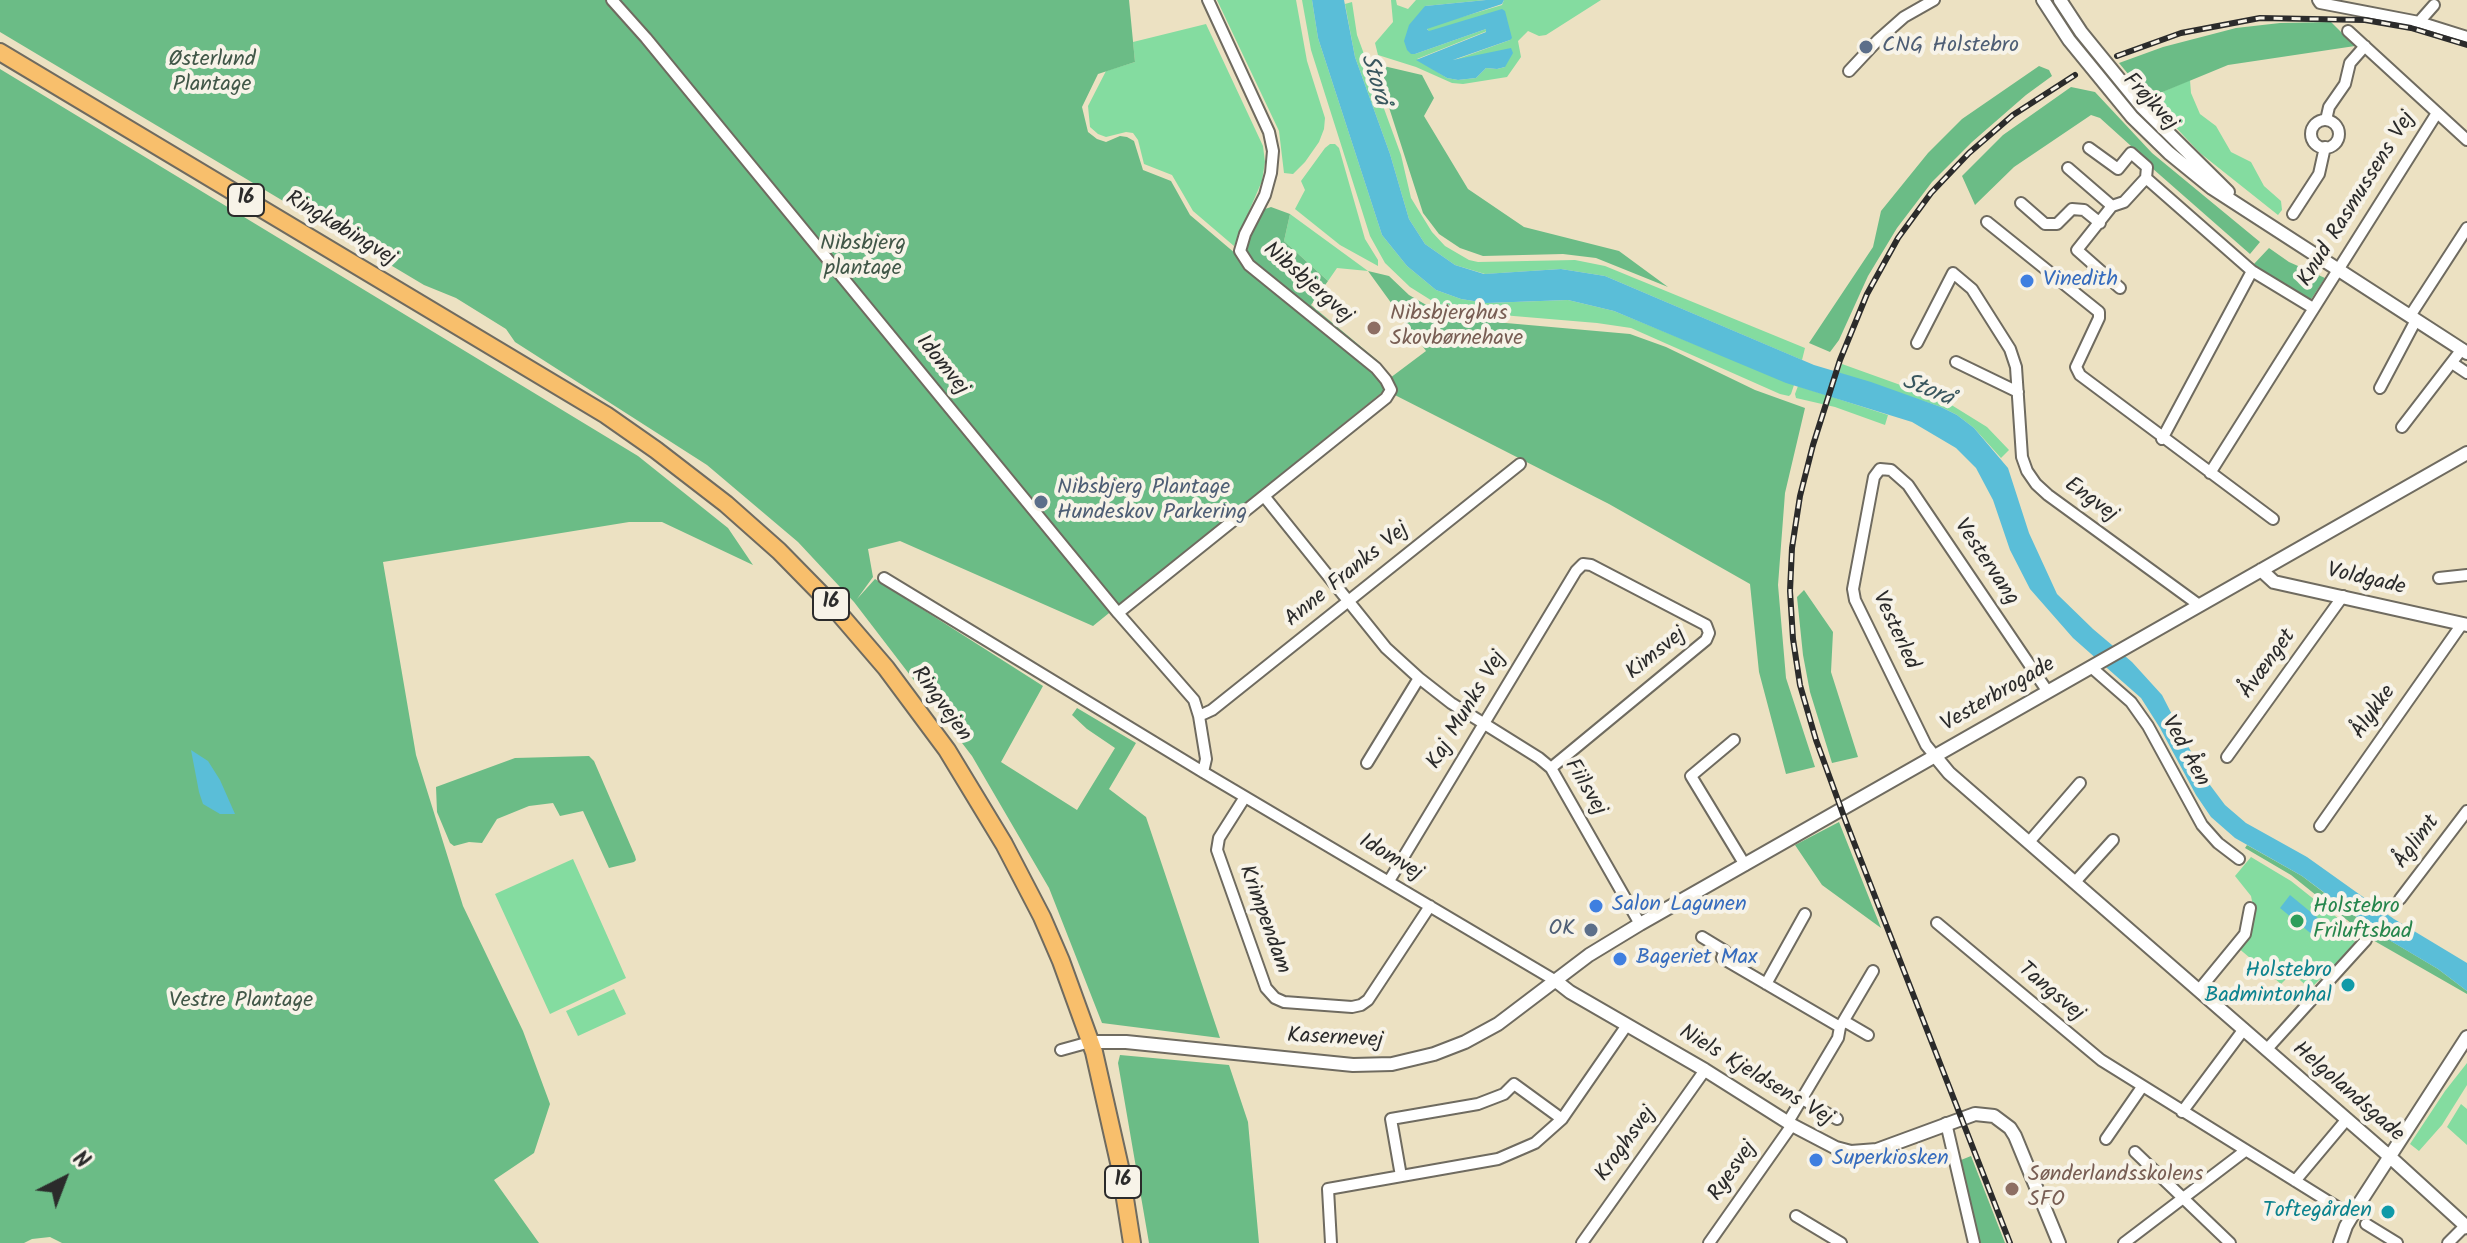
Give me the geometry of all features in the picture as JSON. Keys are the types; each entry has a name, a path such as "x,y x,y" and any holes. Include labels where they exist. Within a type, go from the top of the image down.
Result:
{"main road":[{"name":"Ringkøbingvej","path":"0,52 493,347"},
{"name":"Ringvejen","path":"493,347 606,415 702,484 779,551 868,644 947,750 1004,844 1048,932 1090,1042 1120,1167 1132,1243"}],"street":[{"name":"Idomvej","path":"612,0 1118,613 1194,700 1206,759 1203,772"},
{"name":"Nibsbjergvej","path":"1118,613 1386,398 1391,390 1376,368 1249,265 1240,251 1265,195 1273,151 1269,132 1208,0"},
{"path":"1849,71 1904,17 1934,0"},
{"name":"Frøjkvej","path":"2043,0 2069,40 2132,117 2169,153 2212,188 2464,351 2402,427"},
{"name":"Frøjkvej","path":"2060,0 2081,32 2142,107 2248,211"},
{"path":"2319,1 2419,22 2467,37"},
{"path":"2419,22 2434,5"},
{"path":"2348,31 2467,140"},
{"path":"2326,120 2329,107 2345,84 2350,63 2365,46"},
{"name":"Knud Rasmussens Vej","path":"2210,473 2437,113"},
{"path":"2326,120 2336,126 2338,133 2333,145 2325,147 2317,145 2311,133 2317,122 2326,120"},
{"path":"2293,214 2319,174 2325,147"},
{"name":"Knud Rasmussens Vej","path":"2089,148 2118,169 2131,153 2147,167 2146,178 2252,271 2313,308"},
{"path":"2068,168 2112,206"},
{"path":"2120,288 2077,250 2112,206 2124,202 2146,178"},
{"path":"2021,203 2045,224 2057,224 2072,209 2084,210 2100,223"},
{"path":"1987,222 2099,312 2076,367 2080,375 2273,519"},
{"path":"2380,388 2413,318 2467,228"},
{"path":"2162,439 2252,271"},
{"name":"Engvej","path":"1917,343 1953,273 1972,289 2010,349 2016,367 2022,457 2036,484 2199,605"},
{"path":"1956,362 2018,392"},
{"path":"2452,363 2467,373"},
{"name":"Vesterbrogade","path":"1556,981 1589,955 1640,924 2467,453"},
{"name":"Anne Franks Vej","path":"1199,716 1212,710 1520,464"},
{"name":"Vestervang","path":"1880,469 1891,470 1908,485 2048,692"},
{"name":"Vesterled","path":"1880,469 1874,477 1853,589 1855,600 1926,745 1935,756"},
{"name":"Fiilsvej","path":"1264,496 1386,648 1419,678 1551,768 1640,924"},
{"name":"Kaj Munks Vej","path":"1389,881 1583,564"},
{"name":"Kimsvej","path":"1551,768 1706,640 1709,633 1706,625 1591,565 1583,564"},
{"name":"Voldgade","path":"2261,570 2274,582 2465,624"},
{"path":"2439,578 2467,575"},
{"name":"Idomvej","path":"884,578 1556,981"},
{"name":"Åvænget","path":"2227,757 2343,596"},
{"name":"Ålykke","path":"2320,826 2465,624"},
{"name":"Ved Åen","path":"2091,667 2131,702 2148,726 2202,825 2218,843 2239,859"},
{"path":"1367,763 1419,678"},
{"path":"1734,740 1691,776 1745,865"},
{"name":"Helgolandsgade","path":"1935,756 1949,773 2467,1227"},
{"path":"2029,842 2080,783"},
{"name":"Krimpendam","path":"1245,797 1219,838 1217,850 1266,988 1275,998 1284,1002 1361,1005 1368,1000 1430,906"},
{"name":"Åglimt","path":"2400,899 2467,811"},
{"path":"2075,882 2113,840"},
{"path":"2199,990 2245,934 2250,908"},
{"path":"1766,984 1805,914"},
{"name":"Tangsvej","path":"1937,923 2078,1043 2142,1087 2342,1210"},
{"path":"1702,937 1725,951 1722,958 1766,984 1868,1035"},
{"path":"2267,1049 2366,940"},
{"name":"Ryesvej","path":"1709,1243 1790,1123 1873,971"},
{"name":"Kasernevej","path":"1090,1042 1126,1042 1353,1065 1392,1064 1434,1054 1465,1042 1498,1024 1556,981"},
{"name":"Niels Kjeldsens Vej","path":"1556,981 1836,1148 1851,1152 1877,1150 1961,1118 1985,1114 1994,1116 2010,1128 2059,1243"},
{"path":"1331,1243 1328,1189 1508,1156 1535,1143 1562,1119 1627,1025"},
{"path":"2182,1112 2244,1029"},
{"path":"2340,1243 2346,1226 2389,1156 2467,1037"},
{"path":"1061,1050 1090,1042"},
{"name":"Kroghsvej","path":"1582,1243 1705,1070"},
{"path":"1401,1176 1391,1119 1478,1104 1504,1094 1514,1084 1562,1119"},
{"path":"2106,1139 2142,1087"},
{"path":"1802,1099 1837,1119"},
{"path":"2295,1181 2347,1119"},
{"path":"1946,1123 1974,1243"},
{"path":"2124,1243 2245,1151"},
{"path":"2135,1152 2230,1243"},
{"path":"1796,1216 1841,1243"},
{"path":"2366,1224 2397,1243"},
{"path":"2448,1243 2467,1227"}],"green space":[{"name":"Nibsbjerg plantage","path":"0,0 1129,0 1135,62 1098,74 1082,107 1088,132 1106,142 1120,136 1134,141 1143,170 1171,181 1190,215 1236,254 1262,210 1271,207 1290,214 1284,241 1328,281 1311,305 1377,360 1390,378 1426,351 1368,271 1389,276 1409,295 1435,310 1461,319 1630,334 1666,347 1755,390 1805,408 1785,493 1778,585 1786,678 1815,767 1786,774 1759,672 1750,584 1609,504 1385,390 1093,626 900,541 868,549 873,577 857,599 875,579 1043,686 1001,762 1077,810 1115,748 1072,715 1077,708 1136,743 1109,789 1146,817 1220,1038 1102,1023 1049,888 972,756 854,602 798,542 707,465 515,342 506,329 456,298 424,285 0,32"},
{"path":"1217,0 1296,0 1307,61 1325,118 1319,142 1293,174 1284,173 1279,131"},
{"path":"1302,0 1312,0 1318,38 1382,235 1407,266 1436,290 1461,299 1486,303 1568,300 1614,311 1794,385 1791,394 1780,394 1631,328 1454,311 1445,309 1410,287 1385,263 1370,236 1311,50"},
{"path":"1391,0 1408,9 1416,0 1486,0 1425,6 1415,54 1487,31 1417,59 1447,78 1458,80 1476,78 1486,68 1505,67 1452,61 1510,40 1502,10 1429,32 1428,27 1502,5 1504,0 1601,0 1546,35 1539,36 1528,31 1518,41 1521,57 1507,77 1463,84 1452,83 1378,55 1375,43 1393,22"},
{"path":"1352,2 1357,35 1401,155 1411,198 1432,232 1445,246 1478,262 1575,260 1605,266 1805,348 1802,360 1605,276 1561,269 1485,274 1455,265 1425,244 1409,219 1390,154 1355,57 1345,4"},
{"path":"2331,22 2355,46 2228,65 2148,98 2119,63 2163,47 2236,28"},
{"path":"1206,24 1263,146 1265,162 1262,181 1234,246 1193,211 1172,175 1144,164 1133,133 1106,137 1090,127 1088,106 1106,71 1135,62 1133,42"},
{"path":"1375,64 1422,75 1434,98 1424,116 1468,189 1524,227 1619,251 1668,287 1596,258 1563,254 1483,256 1460,248 1439,234 1423,213"},
{"path":"2039,66 2049,70 2052,76 1972,142 1932,182 1897,228 1868,276 1839,340 1830,352 1809,343 1873,247 1881,211 1928,153 1962,119"},
{"name":"Vestre Plantage","path":"0,69 638,456 728,528 753,565 662,522 629,522 383,562 416,755 463,906 523,1031 550,1104 534,1153 494,1180 539,1243 62,1243 50,1237 24,1243 0,1243"},
{"path":"2190,80 2191,93 2200,114 2216,126 2231,152 2251,162 2264,186 2281,201 2282,210 2278,215 2200,153 2148,98"},
{"path":"2071,87 2095,92 2152,153 2260,242 2250,254 2100,118 2091,115 2014,167 1975,205 1962,176 2003,135"},
{"path":"1330,144 1339,148 1365,239 1378,260 1378,266 1340,245 1295,209 1305,190 1301,181"},
{"path":"1290,214 1368,271 1337,268 1328,281 1284,241"},
{"path":"2269,248 2289,262 2325,278 2310,301 2253,265"},
{"path":"1842,364 1945,401 1987,427 2009,450 2001,458 1974,428 1957,415 1839,373"},
{"path":"1798,386 1888,415 1885,425 1835,407 1796,398"},
{"path":"1804,590 1833,632 1831,672 1858,757 1832,763 1810,692 1803,655 1797,597"},
{"path":"589,756 594,761 635,856 634,862 609,868 583,811 560,816 553,803 529,806 497,819 482,843 454,846 450,843 437,812 436,787 515,758"},
{"path":"1839,822 1881,928 1822,885 1795,845"},
{"path":"2247,845 2302,876 2372,929 2367,936 2291,875 2245,848"},
{"name":"Holstebro Friluftsbad","path":"2251,857 2291,881 2354,931 2355,945 2310,989 2292,973 2281,984 2237,947 2253,906 2251,896 2235,876"},
{"path":"573,859 626,978 550,1014 495,894"},
{"path":"2376,932 2438,969 2467,994 2371,939"},
{"path":"614,989 626,1014 578,1036 566,1011"},
{"path":"1120,1055 1229,1065 1248,1122 1259,1243 1149,1243 1118,1063"},
{"path":"2467,1063 2467,1085 2442,1125 2419,1151 2410,1144"},
{"path":"2461,1104 2467,1109 2467,1145 2447,1127"},
{"path":"1971,1156 2005,1243 1980,1243 1961,1160"}],"water":[{"path":"1312,0 1344,0 1355,57 1390,154 1409,219 1425,244 1455,265 1484,274 1561,269 1605,276 1814,365 1871,382 1957,415 1974,428 2008,468 2029,533 2057,594 2132,662 2162,695 2204,777 2225,805 2246,823 2307,857 2394,919 2467,963 2467,991 2438,969 2384,937 2302,876 2235,838 2211,817 2141,698 2073,638 2030,589 2010,550 1993,500 1976,468 1956,448 1912,422 1786,383 1614,311 1568,300 1486,303 1461,299 1436,290 1407,266 1382,235 1318,38"},
{"path":"1504,0 1502,4 1427,29 1429,31 1502,9 1512,38 1453,60 1511,48 1513,53 1505,67 1486,68 1476,78 1458,80 1447,78 1416,60 1486,32 1486,29 1415,54 1407,50 1404,41 1409,25 1425,6"},
{"path":"191,750 208,761 235,814 220,814 203,804"},
{"path":"2290,895 2324,923 2314,936 2280,908"}],"railway":[{"path":"2117,56 2181,33 2260,18 2365,20 2411,28 2467,45"},
{"path":"2010,1243 1816,740 1800,685 1793,639 1790,591 1792,548 1800,496 1813,445 1840,360 1867,294 1898,238 1931,193 1969,153 2013,115 2075,75"}],"place":[{"name":"CNG Holstebro","path":"1866,47"},
{"name":"Vinedith","path":"2027,281"},
{"name":"Nibsbjerghus Skovbørnehave","path":"1374,328"},
{"name":"Nibsbjerg Plantage Hundeskov Parkering","path":"1041,502"},
{"name":"Salon Lagunen","path":"1596,906"},
{"name":"Holstebro Friluftsbad","path":"2297,921"},
{"name":"OK","path":"1591,930"},
{"name":"Bageriet Max","path":"1620,959"},
{"name":"Holstebro Badmintonhal","path":"2348,985"},
{"name":"Superkiosken","path":"1816,1160"},
{"name":"Sønderlandsskolens SFO","path":"2012,1189"},
{"name":"Toftegården","path":"2388,1212"}],"park label":[{"name":"Østerlund Plantage","path":"212,74"}],"water label":[{"name":"Storå","path":"1373,80"},
{"name":"Storå","path":"1927,392"}]}
